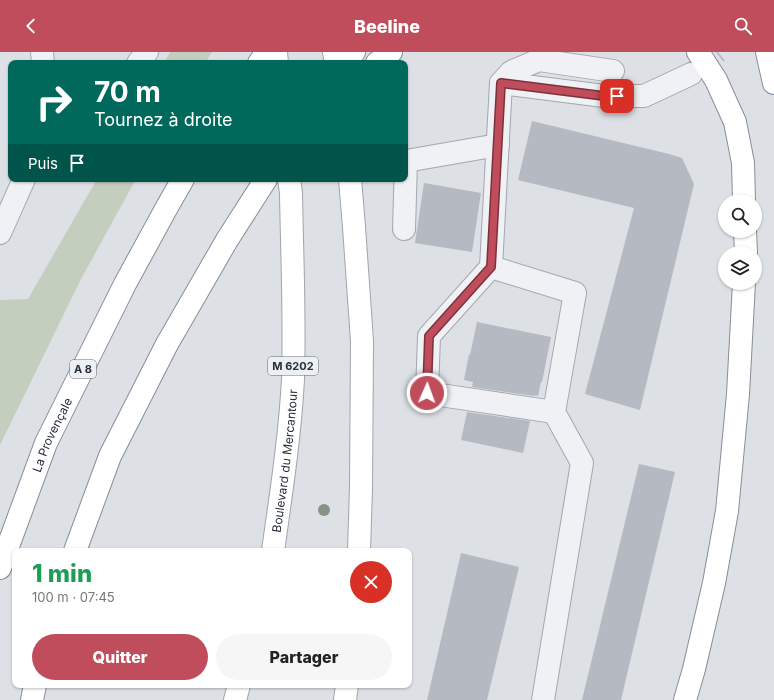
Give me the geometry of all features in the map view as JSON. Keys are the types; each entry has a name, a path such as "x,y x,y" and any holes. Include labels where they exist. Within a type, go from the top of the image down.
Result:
{"main road":[{"path":"381,60 391,52"},
{"path":"698,52 716,80 735,122 743,162 744,194"},
{"path":"767,52 774,83"},
{"name":"La Provençale","path":"0,568 46,444 125,284 181,182"},
{"path":"76,548 110,456 167,344 227,240 264,182"},
{"name":"Boulevard du Mercantour","path":"273,548 282,490 293,381 294,333 291,193 289,182"},
{"path":"350,182 362,341 359,548"},
{"path":"685,700 694,669 714,583 727,511 738,394 744,290"},
{"path":"32,700 34,688"},
{"path":"235,700 238,688"},
{"path":"247,700 249,688"},
{"path":"345,700 347,688"}],"lane":[{"path":"140,60 147,52"},
{"path":"554,412 427,393 429,336 491,267 501,83 511,72 539,60 613,71"},
{"path":"501,83 604,96 644,96 691,74"},
{"path":"408,161 498,145"},
{"path":"0,233 23,182"},
{"path":"404,230 405,182"},
{"path":"491,267 575,293 554,412 582,463 543,700"}],"green space":[{"path":"170,52 212,52 207,60 166,60"},
{"path":"95,182 134,182 81,279 0,445 0,300 28,299"}],"building":[{"path":"532,121 682,158 694,184 640,410 585,394 634,208 518,180"},
{"path":"424,183 481,193 472,252 415,243"},
{"path":"477,322 551,337 538,396 472,387 473,382 464,380"},
{"path":"467,412 530,421 523,453 461,440"},
{"path":"639,464 675,472 621,700 582,700"},
{"path":"461,553 519,567 487,700 427,700"}],"tunnel":[{"path":"691,74 718,52"}],"route":[{"path":"427,393 429,336 491,267 501,83 604,96 617,96"}]}
